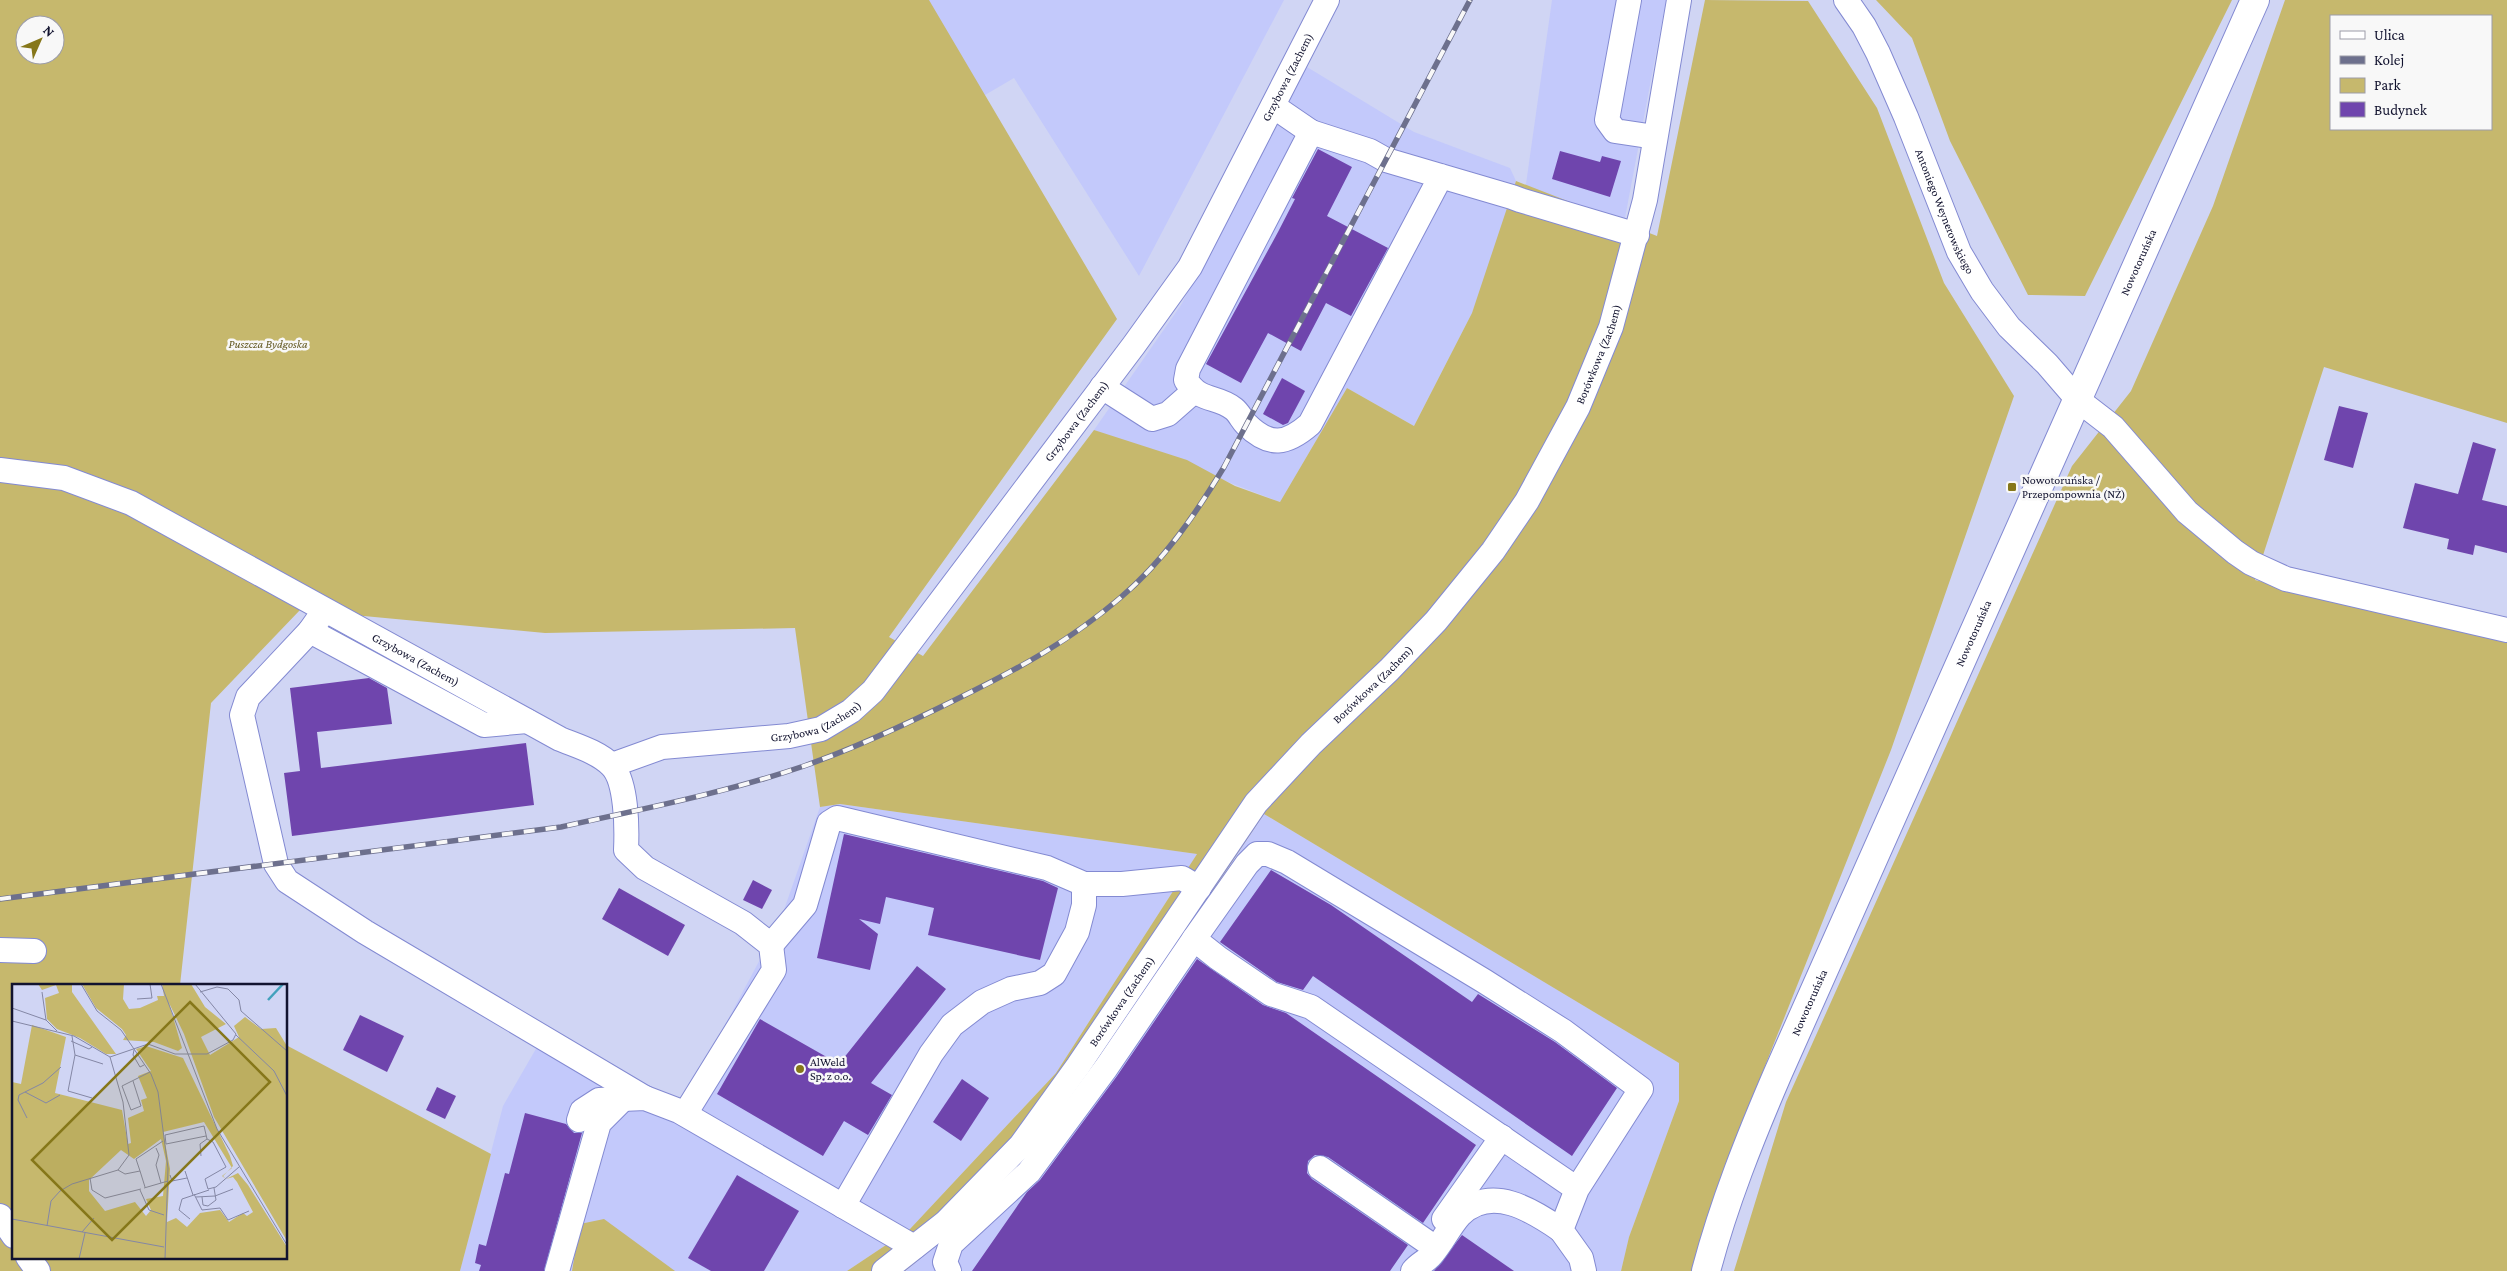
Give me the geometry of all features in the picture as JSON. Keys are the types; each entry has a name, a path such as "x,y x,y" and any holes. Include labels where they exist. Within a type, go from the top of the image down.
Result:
{"main road":[{"name":"Nowotoruńska","path":"1706,1271 1718,1226 1759,1117 2078,400 2121,297 2255,0"}],"street":[{"name":"Grzybowa (Zachem)","path":"0,470 64,478 131,503 201,540 324,611 560,739 596,754 612,765 662,747 789,736 821,729 851,711 873,691 1190,268 1327,0"},
{"path":"1629,0 1607,120 1615,131 1655,137"},
{"name":"Borówkowa (Zachem)","path":"884,1271 945,1223 1022,1145 1078,1066 1256,803 1311,744 1389,670 1436,621 1493,551 1527,501 1578,407 1608,336 1637,235 1679,0"},
{"name":"Antoniego Weynerowskiego","path":"1846,0 1864,26 1878,53 1906,117 1958,252 1982,291 2010,327 2047,364 2078,400 2113,427 2187,512 2219,541 2251,563 2286,578 2308,585 2507,630"},
{"path":"1273,106 1311,132 1370,151 1386,160 1637,235"},
{"path":"1311,132 1188,369 1186,380 1193,392 1234,409 1247,425 1268,439 1283,442 1296,436 1310,424 1441,176"},
{"path":"1102,387 1152,419 1168,414 1193,392"},
{"path":"324,611 310,630 248,697 242,715 276,864 287,882 634,1099 684,1114 914,1247"},
{"path":"310,630 484,725 527,721"},
{"path":"612,765 620,781 627,820 626,850 646,868 743,923 772,945"},
{"path":"684,1114 774,970 772,945 805,905 829,823 837,818 1047,868 1084,884 1122,884 1182,878 1199,888"},
{"path":"949,1271 945,1262 951,1244 1029,1172 1106,1068 1194,939 1257,854 1268,854 1287,862 1484,981 1563,1031 1641,1089 1577,1188 1561,1230"},
{"path":"843,1206 931,1054 952,1025 982,1002 1011,989 1040,983 1054,974 1077,932 1084,905 1084,884"},
{"path":"1194,939 1218,958 1271,994 1311,1007 1577,1188"},
{"path":"0,950 34,951"},
{"path":"579,1120 582,1111 599,1100 634,1099"},
{"path":"557,1271 598,1123 634,1099"},
{"path":"1415,1268 1427,1242 1502,1137"},
{"path":"1320,1168 1427,1242"},
{"path":"1415,1268 1432,1256 1459,1216 1471,1206 1500,1201 1518,1204 1561,1230 1581,1258 1584,1271"},
{"path":"0,1216 12,1233"},
{"path":"29,1258 38,1271"}],"shaded area":[{"path":"847,0 1284,0 1139,276 1014,78 927,129"},
{"path":"1552,0 1666,0 1625,218 1525,191"},
{"path":"1307,67 1414,132 1510,168 1516,181 1492,260 1472,313 1414,426 1347,388 1280,502 1094,430 1181,305"},
{"path":"840,804 1197,854 1056,1073 910,1229 847,1271 460,1271 503,1106 537,1047 679,1111 779,924 820,807"},
{"path":"1264,814 1679,1063 1679,1101 1629,1237 1621,1271 905,1271 935,1246 1083,1085"}],"green space":[{"name":"Puszcza Bydgoska","path":"0,0 929,0 1117,319 889,637 923,656 1094,430 1187,460 1235,486 1280,502 1347,388 1414,426 1472,313 1516,181 1657,236 1705,0 1808,1 1877,108 1944,283 2014,396 1891,750 1763,1071 1697,1271 1621,1271 1629,1237 1679,1101 1679,1063 1264,814 1083,1085 1029,1160 968,1220 905,1271 847,1271 910,1229 1056,1073 1197,854 840,804 820,807 795,628 545,633 300,610 211,703 180,984 12,984 12,1258 288,1258 288,1046 491,1154 460,1271 0,1271"},
{"path":"1876,0 2232,0 2085,296 2028,295 1950,141 1912,38"},
{"path":"2285,0 2507,0 2507,423 2324,367 2255,580 2507,642 2507,1271 1734,1271 1786,1102 2072,466 2131,391 2213,206"},
{"path":"604,1219 675,1271 572,1271 580,1224"}],"building":[{"path":"1318,149 1352,167 1327,216 1388,248 1351,316 1326,303 1301,351 1268,333 1241,383 1206,364 1278,232 1295,199 1292,198"},
{"path":"1560,151 1600,162 1602,156 1621,161 1610,197 1552,179"},
{"path":"1282,378 1305,391 1288,423 1283,425 1263,414"},
{"path":"2339,406 2368,413 2353,468 2324,460"},
{"path":"2473,442 2496,449 2482,500 2507,506 2507,553 2475,545 2473,555 2447,549 2449,539 2403,528 2415,483 2458,494"},
{"path":"369,678 387,688 392,724 317,732 321,768 526,743 534,805 292,836 284,773 300,771 290,688"},
{"path":"844,834 1043,881 1058,888 1040,960 928,935 934,908 886,897 880,924 859,919 878,934 870,970 817,958"},
{"path":"1271,870 1331,905 1472,1002 1478,994 1555,1042 1617,1088 1572,1156 1313,976 1303,990 1277,982 1220,942"},
{"path":"753,880 772,890 762,909 743,900"},
{"path":"619,888 685,925 668,956 602,919"},
{"path":"1197,959 1263,1005 1286,1013 1476,1145 1423,1223 1328,1157 1315,1155 1308,1161 1307,1173 1312,1179 1408,1245 1390,1271 972,1271 1027,1192 1040,1180 1117,1076"},
{"path":"917,966 946,989 871,1083 892,1095 868,1135 844,1121 823,1156 717,1094 760,1019 839,1064"},
{"path":"360,1015 404,1036 387,1072 343,1050"},
{"path":"962,1079 989,1098 961,1141 933,1122"},
{"path":"437,1087 456,1096 445,1119 426,1110"},
{"path":"525,1113 566,1124 574,1133 582,1133 544,1271 479,1271 481,1265 475,1263 479,1244 486,1246 505,1173 509,1174"},
{"path":"737,1175 799,1211 764,1271 711,1271 688,1258"},
{"path":"1462,1235 1514,1271 1434,1271"}],"railway":[{"path":"0,899 561,827 683,800 774,776 844,751 942,707 1044,653 1101,613 1136,584 1164,553 1202,503 1224,467 1470,0"}],"place":[{"name":"Nowotoruńska / Przepompownia (NŻ)","path":"2012,487"},
{"name":"AlWeld Sp. z o.o.","path":"800,1069"}]}
